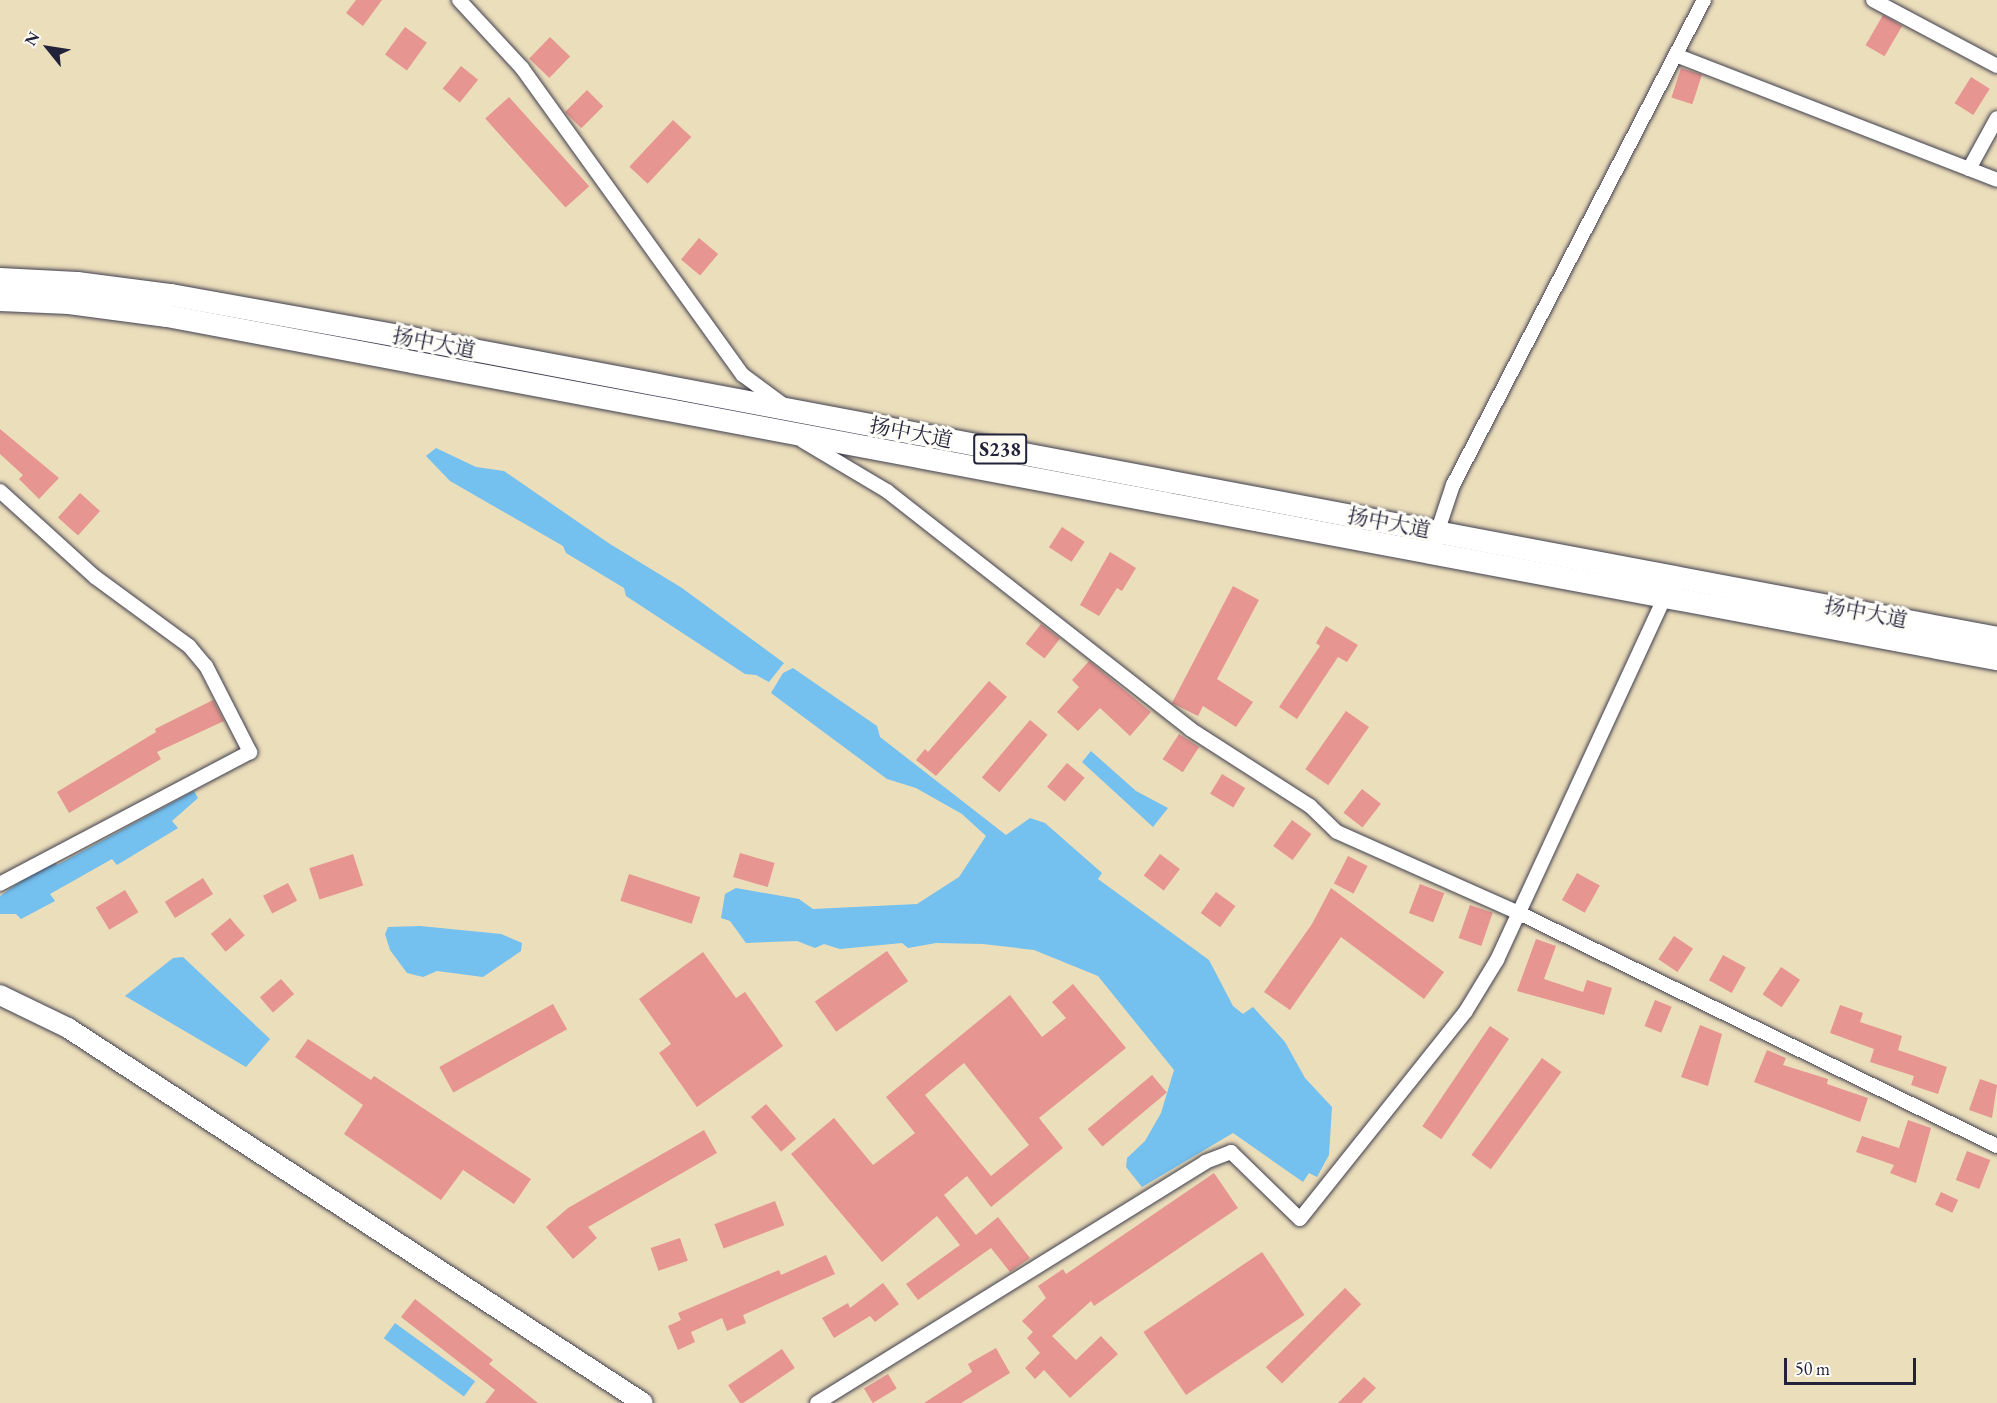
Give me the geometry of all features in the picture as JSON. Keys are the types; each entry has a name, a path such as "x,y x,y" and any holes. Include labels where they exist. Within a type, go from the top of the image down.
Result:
{"main road":[{"name":"扬中大道","path":"0,279 77,283 171,295 789,420 1668,586 1997,638"},
{"name":"扬中大道","path":"0,300 69,303 167,316 789,420"},
{"name":"扬中大道","path":"1668,586 1997,659"},
{"path":"0,996 68,1028 643,1403"}],"street":[{"path":"459,0 522,68 743,375 789,420 887,491 1190,729 1310,806 1337,832 1521,914 1997,1146"},
{"path":"1434,542 1452,485 1678,56 1704,0"},
{"path":"1873,0 1997,66"},
{"path":"1678,56 1997,180"},
{"path":"1969,169 1997,118"},
{"path":"0,490 95,577 153,615 189,646 206,666 250,752 0,884"},
{"path":"817,1403 1205,1162 1231,1152 1300,1219 1466,1011 1521,914 1668,586"}],"water":[{"path":"436,448 476,467 504,471 610,544 682,588 784,663 769,682 756,675 745,674 626,596 624,588 566,553 563,546 450,481 426,456"},
{"path":"793,668 877,726 880,737 1006,835 1030,818 1045,823 1102,873 1098,879 1209,960 1233,1006 1243,1014 1253,1007 1285,1042 1305,1078 1332,1107 1329,1155 1317,1177 1309,1173 1303,1182 1233,1133 1142,1187 1126,1167 1127,1158 1145,1141 1161,1113 1174,1070 1098,976 1034,950 983,944 936,943 908,948 902,943 840,949 824,944 815,948 797,941 746,943 730,921 721,918 725,894 736,888 799,899 813,909 917,904 959,877 986,836 962,814 916,788 887,779 771,693 783,673"},
{"path":"1091,751 1136,791 1168,808 1153,827 1082,762"},
{"path":"194,791 198,798 172,821 178,828 117,865 112,859 50,894 55,901 21,919 16,914 0,914 0,896 53,859 57,865"},
{"path":"420,926 501,934 522,943 521,951 483,977 437,971 423,977 407,973 390,950 385,934 388,927"},
{"path":"183,957 270,1039 246,1067 125,996 173,958"},
{"path":"395,1323 475,1381 464,1397 384,1338"}],"building":[{"path":"356,0 382,0 363,26 346,13"},
{"path":"1883,15 1902,26 1885,56 1866,45"},
{"path":"405,27 427,43 407,70 385,55"},
{"path":"550,37 570,56 549,78 529,59"},
{"path":"461,66 478,80 460,102 443,89"},
{"path":"1681,68 1702,75 1692,104 1671,97"},
{"path":"1971,77 1990,89 1973,115 1955,103"},
{"path":"587,90 603,106 581,128 565,112"},
{"path":"509,97 589,186 566,208 485,118"},
{"path":"673,120 691,137 648,184 629,167"},
{"path":"699,238 718,254 700,276 681,259"},
{"path":"0,429 59,478 39,499 19,479 23,475 0,454"},
{"path":"80,493 100,511 78,536 58,518"},
{"path":"1062,527 1085,542 1072,562 1049,547"},
{"path":"1110,552 1136,568 1122,591 1117,588 1099,616 1080,605"},
{"path":"1233,586 1259,600 1217,679 1253,702 1236,727 1203,706 1198,716 1172,703"},
{"path":"1041,624 1060,639 1045,658 1026,644"},
{"path":"1326,626 1358,645 1347,662 1338,657 1297,719 1279,707 1320,646 1316,643"},
{"path":"1089,661 1151,712 1130,736 1100,708 1078,731 1057,712 1079,687 1072,680"},
{"path":"989,681 1007,697 936,776 916,760 925,749 928,752"},
{"path":"213,700 224,721 157,752 161,759 69,813 57,792 156,732 155,729"},
{"path":"1346,711 1369,727 1328,785 1305,769"},
{"path":"1030,720 1048,735 999,792 982,777"},
{"path":"1179,734 1199,747 1183,772 1163,759"},
{"path":"1067,763 1085,778 1065,802 1047,787"},
{"path":"1222,774 1245,788 1233,808 1210,794"},
{"path":"1362,789 1381,804 1362,827 1344,813"},
{"path":"1292,820 1311,834 1293,860 1273,846"},
{"path":"740,853 775,863 768,887 733,877"},
{"path":"353,854 363,885 319,900 309,868"},
{"path":"1160,854 1180,869 1164,891 1144,876"},
{"path":"1348,856 1368,866 1354,894 1334,884"},
{"path":"1577,873 1600,886 1585,913 1562,900"},
{"path":"629,874 700,897 692,924 620,901"},
{"path":"203,878 213,894 175,918 165,902"},
{"path":"288,883 297,901 272,914 263,896"},
{"path":"1420,884 1444,893 1433,922 1409,913"},
{"path":"1331,888 1444,972 1424,999 1341,937 1290,1010 1264,992 1312,924"},
{"path":"125,890 138,912 109,930 96,908"},
{"path":"1216,892 1235,906 1220,927 1201,913"},
{"path":"1470,905 1493,913 1481,946 1459,938"},
{"path":"230,918 245,936 226,952 211,934"},
{"path":"1674,936 1693,949 1677,972 1658,959"},
{"path":"1536,939 1556,946 1544,979 1583,992 1587,980 1612,988 1604,1015 1517,991"},
{"path":"887,951 908,981 836,1032 815,1001"},
{"path":"703,952 736,998 745,992 783,1046 697,1107 659,1053 671,1044 639,999"},
{"path":"1723,955 1746,968 1732,993 1709,980"},
{"path":"1781,967 1800,980 1782,1007 1763,994"},
{"path":"281,979 294,994 273,1012 260,997"},
{"path":"1073,984 1126,1048 1039,1118 1063,1148 991,1207 967,1176 944,1195 976,1235 998,1217 1030,1258 1010,1272 991,1248 918,1300 906,1284 960,1245 937,1216 882,1262 791,1154 834,1118 873,1165 915,1133 886,1097 1010,995 1042,1037 1066,1018 1052,1002","holes":["964,1063 1029,1145 991,1176 925,1095"]},
{"path":"1655,1000 1672,1007 1661,1033 1645,1026"},
{"path":"553,1004 567,1029 453,1092 439,1067"},
{"path":"1840,1005 1863,1013 1860,1022 1902,1036 1898,1050 1947,1067 1938,1094 1911,1085 1914,1076 1870,1062 1874,1049 1830,1033"},
{"path":"1700,1025 1722,1034 1708,1086 1681,1077"},
{"path":"1490,1026 1509,1039 1441,1139 1422,1126"},
{"path":"308,1039 371,1080 374,1076 531,1179 514,1204 463,1170 441,1200 344,1134 363,1105 295,1057"},
{"path":"1767,1050 1786,1058 1783,1065 1828,1079 1827,1084 1868,1098 1860,1122 1754,1082"},
{"path":"1542,1058 1561,1072 1491,1169 1471,1155"},
{"path":"1152,1075 1167,1093 1102,1147 1088,1129"},
{"path":"1980,1079 1997,1085 1992,1118 1969,1110"},
{"path":"766,1104 796,1139 781,1152 751,1117"},
{"path":"1908,1120 1931,1128 1916,1183 1890,1173 1894,1165 1856,1152 1862,1136 1899,1148"},
{"path":"704,1130 717,1153 588,1227 597,1238 573,1259 546,1227 568,1208"},
{"path":"1967,1151 1990,1160 1979,1189 1956,1180"},
{"path":"1214,1173 1238,1208 1094,1306 1091,1301 1052,1336 1076,1360 1101,1336 1118,1354 1070,1398 1044,1370 1035,1379 1025,1368 1040,1353 1027,1338 1033,1332 1022,1321 1046,1298 1038,1286 1063,1269 1066,1274"},
{"path":"1941,1192 1958,1200 1952,1213 1935,1205"},
{"path":"775,1201 784,1225 724,1249 714,1224"},
{"path":"680,1238 688,1261 659,1271 651,1248"},
{"path":"1262,1252 1304,1315 1186,1395 1143,1332"},
{"path":"826,1255 835,1274 743,1315 746,1323 727,1331 722,1318 691,1332 695,1342 678,1350 668,1326 681,1320 678,1313 779,1270 781,1275"},
{"path":"883,1283 899,1304 875,1322 870,1316 834,1338 822,1318 848,1303 850,1308"},
{"path":"1345,1288 1361,1304 1282,1383 1266,1367"},
{"path":"415,1299 493,1360 489,1364 538,1403 485,1403 495,1390 401,1317"},
{"path":"996,1348 1010,1373 961,1403 924,1403 972,1372 968,1364"},
{"path":"782,1349 795,1368 743,1403 740,1403 728,1385"},
{"path":"888,1374 897,1389 873,1403 864,1388"},
{"path":"1364,1377 1376,1388 1361,1403 1338,1403"}]}
